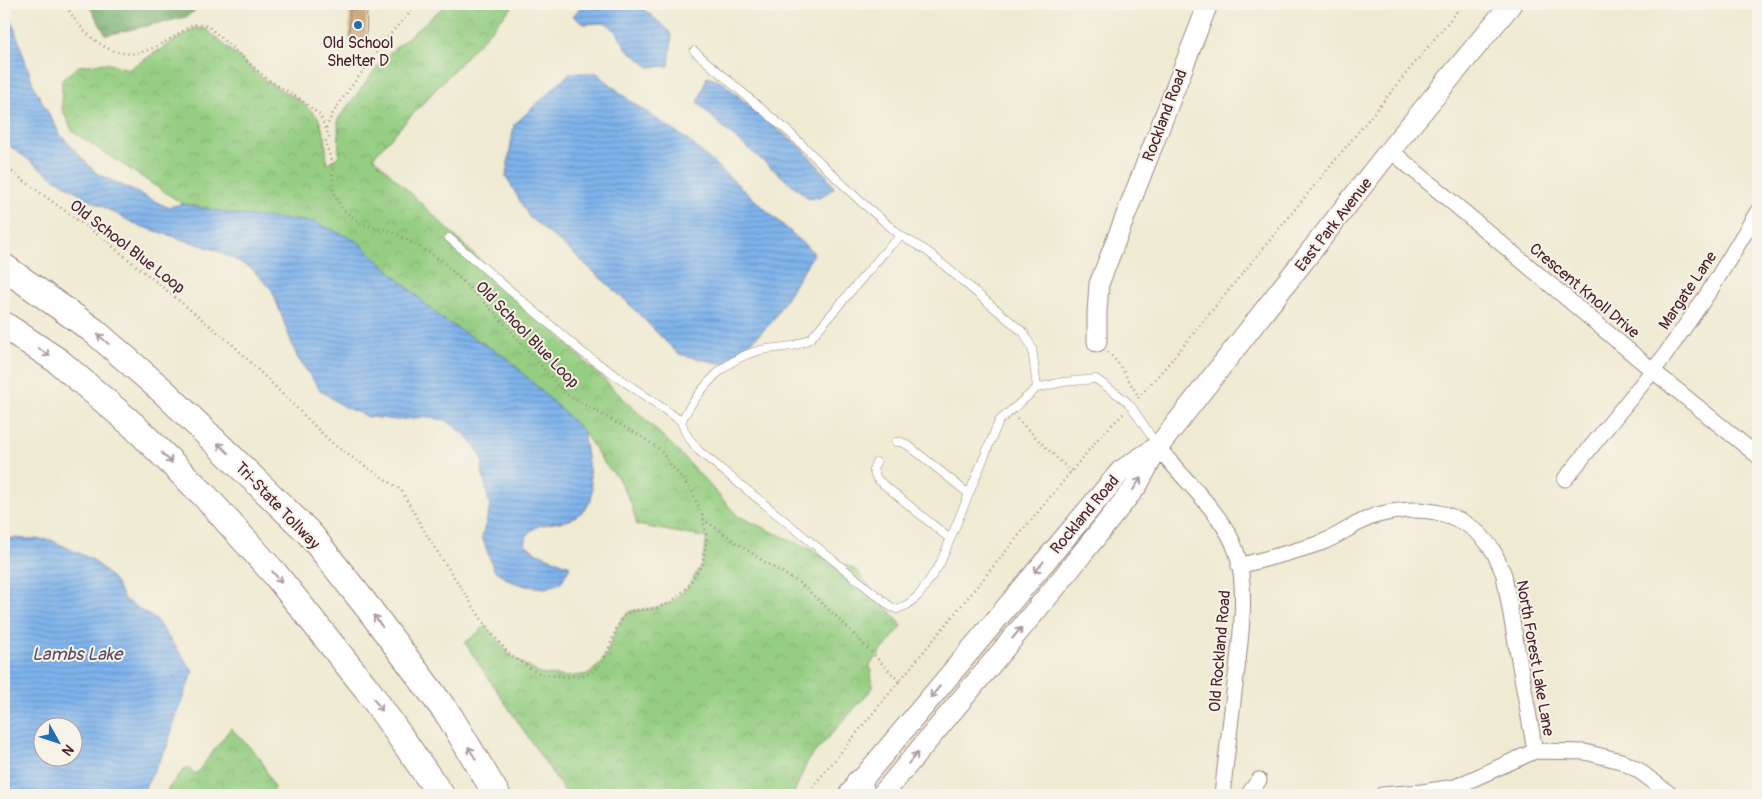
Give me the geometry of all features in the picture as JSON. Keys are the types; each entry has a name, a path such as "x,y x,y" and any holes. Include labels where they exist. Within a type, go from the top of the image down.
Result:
{"highway":[{"name":"Tri-State Tollway","path":"4,267 94,331 164,392 309,533 450,717 497,795"},
{"path":"4,325 58,361 133,425 204,495 275,574 367,689 441,795"}],"main road":[{"name":"East Park Avenue","path":"1158,447 1390,150 1511,4"},
{"name":"Rockland Road","path":"857,791 1121,471 1158,447"},
{"name":"Rockland Road","path":"882,795 1057,585 1137,485 1158,447"}],"street":[{"name":"Rockland Road","path":"1097,342 1096,313 1099,284 1208,4"},
{"name":"Crescent Knoll Drive","path":"1390,150 1652,370 1758,456"},
{"name":"Margate Lane","path":"1565,479 1652,370 1709,292 1758,211"},
{"name":"Old Rockland Road","path":"1158,447 1197,491 1233,543 1242,582 1239,648 1222,795"},
{"name":"North Forest Lake Lane","path":"1239,566 1310,547 1373,517 1398,511 1435,511 1452,516 1485,540 1495,555 1504,575 1535,751"},
{"name":"North Forest Lake Lane","path":"1382,795 1455,787 1535,751 1585,752 1621,761 1638,770 1671,795"},
{"path":"1248,795 1258,780"}],"lane":[{"path":"694,51 790,133 859,200 901,236 927,251 1024,333 1032,348 1038,388"},
{"path":"681,421 695,397 719,371 742,356 765,349 798,346 811,338 888,248 901,236"},
{"path":"449,238 582,352 681,421 686,434 700,451 891,607 897,609 907,605 919,595 940,564 999,421 1038,388 1063,382 1096,379 1131,406 1158,447"},
{"path":"896,442 902,442 908,446 969,494"},
{"path":"876,462 873,470 877,479 950,539"}],"path":[{"path":"65,4 84,31 102,46 120,52 138,53 181,33 192,24 208,26 267,79 300,99 320,115 326,128"},
{"path":"326,128 342,99 392,32 418,4"},
{"path":"1136,401 1463,4"},
{"name":"Old School Blue Loop","path":"4,166 106,241 231,343 334,445 401,490 429,539 486,626 510,655 540,674 566,677 589,674 600,664 606,655 623,617 631,610 656,608 670,603 688,587 702,564 707,538 703,519 692,492 659,449 642,437 566,394 492,311 443,262 390,231 361,224 342,209 333,191 332,162 325,142 329,137 326,128"},
{"path":"1097,342 1116,359 1139,397"},
{"path":"1015,416 1071,472"},
{"path":"806,795 1097,440 1119,419"},
{"path":"703,519 763,561 801,584 844,624 900,682"}],"green space":[{"path":"88,4 204,4 186,17 106,35"},
{"path":"447,4 519,4 514,5 373,157 677,450 738,516 856,570 902,626 870,665 873,688 808,760 793,795 567,795 465,643 486,626 510,655 540,674 567,677 589,674 606,655 623,617 631,611 656,608 670,603 688,587 702,564 707,538 637,525 631,503 618,478 604,463 583,431 507,358 442,319 357,241 183,204 73,132 62,109 62,80 79,66 106,63 129,69 195,28 206,29 266,81 299,100 318,117 325,137 327,164 339,156 338,119 385,57"},
{"path":"231,728 260,758 274,788 271,795 163,795 186,767 196,774"}],"water":[{"path":"4,4 14,27 34,87 60,134 96,173 167,207 183,204 240,215 314,222 357,241 442,319 507,358 583,431 592,489 591,501 582,512 570,520 538,526 528,533 525,544 535,552 570,566 561,583 545,588 526,586 510,581 494,570 482,537 490,507 483,474 482,457 467,436 446,420 424,417 397,420 369,417 344,407 320,390 297,357 272,290 251,268 216,250 137,225 51,176 4,142"},
{"path":"583,4 636,4 646,11 667,29 672,36 669,66 649,67 627,49 616,31 606,23 584,24 573,16"},
{"path":"570,73 597,73 630,101 688,140 814,253 771,323 727,365 678,354 627,302 572,252 529,217 506,176 514,125"},
{"path":"707,77 722,82 778,130 800,146 825,174 834,188 820,198 807,197 728,132 698,103"},
{"name":"Lambs Lake","path":"4,539 51,540 93,560 113,579 125,600 156,620 193,671 167,747 141,795 4,795"}],"building":[{"name":"Old School Shelter D","path":"367,9 366,42 349,41 350,10"}],"place":[{"name":"Old School Shelter D","path":"358,25"}]}
